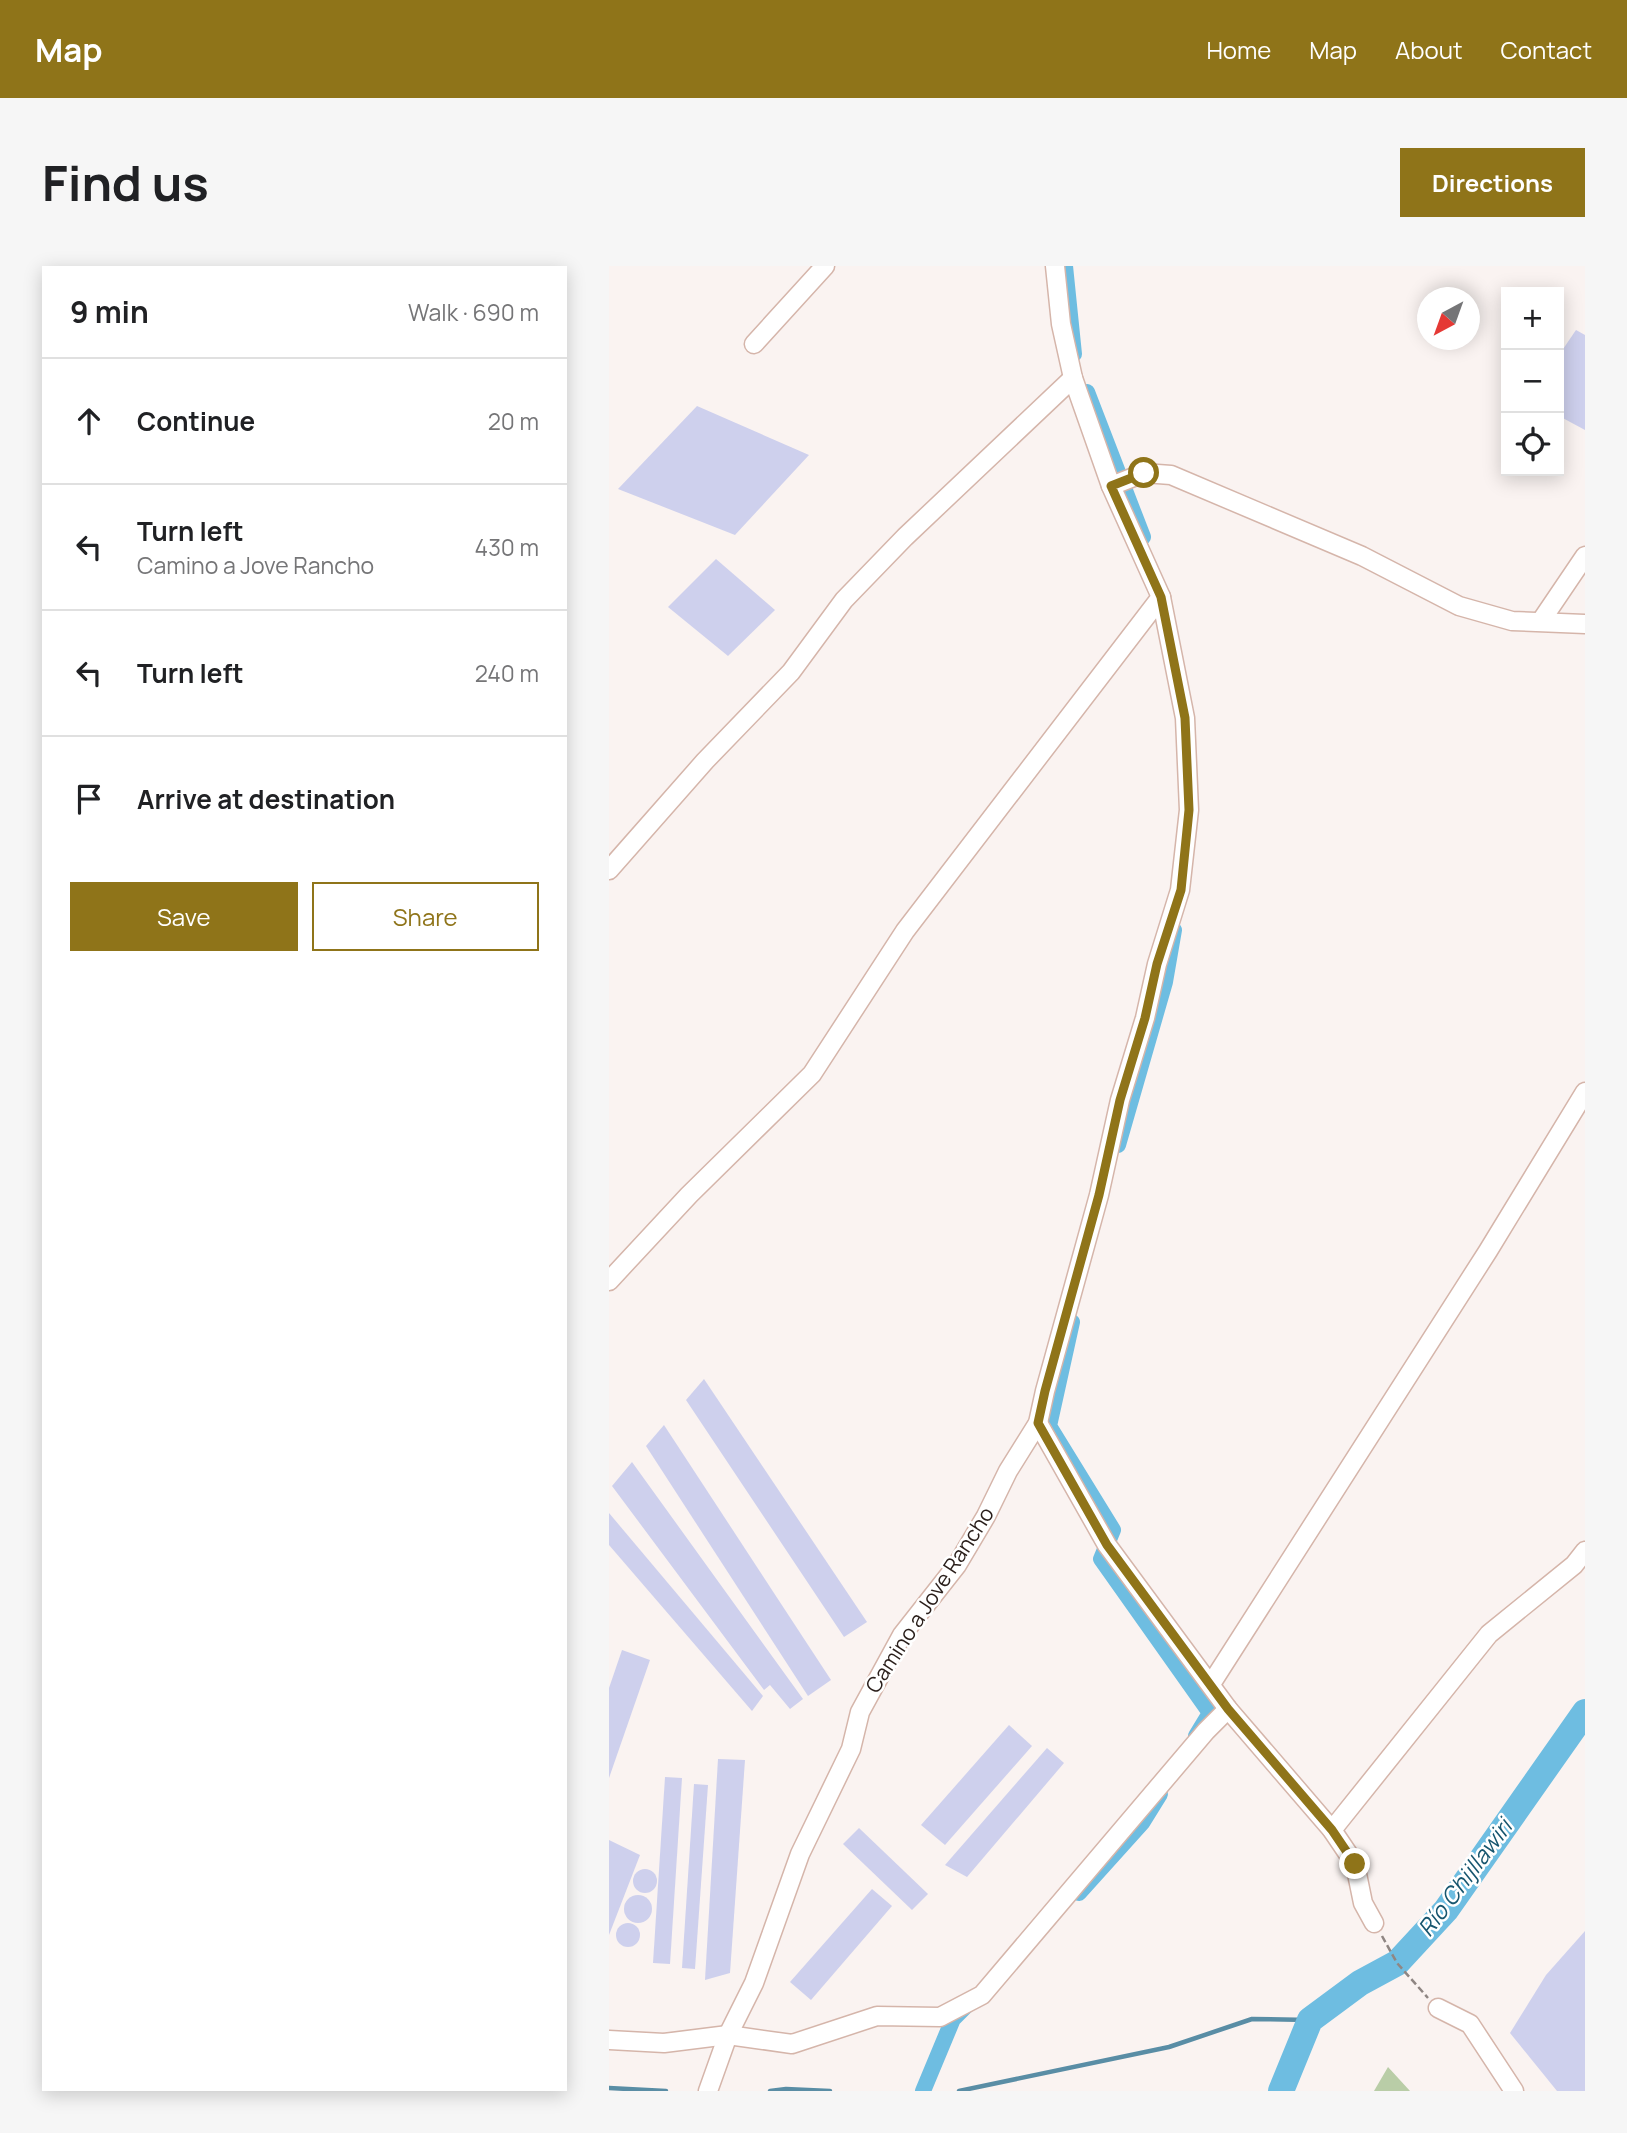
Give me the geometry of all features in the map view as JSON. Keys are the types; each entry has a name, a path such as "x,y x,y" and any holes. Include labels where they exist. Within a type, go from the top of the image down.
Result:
{"street":[{"path":"754,344 825,266"},
{"name":"Camino a Jove Rancho","path":"708,2091 728,2035 754,1983 800,1854 851,1749 860,1712 902,1635 957,1565 986,1516 1008,1471 1038,1423 1099,1195 1120,1100 1145,1018 1157,964 1181,890 1189,810 1185,718 1161,597 1111,486 1073,378 1061,324 1055,266"},
{"path":"609,870 705,761 791,672 844,600 905,537 1073,378"},
{"path":"1111,486 1144,473 1171,475 1362,556 1459,606 1512,621 1585,624"},
{"path":"1541,621 1585,556"},
{"path":"609,1281 689,1195 812,1074 905,931 1161,597"},
{"path":"1211,1684 1488,1251 1585,1091"},
{"path":"1038,1423 1107,1545 1228,1709 1332,1830 1355,1864 1363,1903 1374,1923"},
{"path":"1332,1830 1489,1634 1574,1565 1585,1551"},
{"path":"609,2040 664,2043 728,2035 792,2044 877,2016 940,2017 982,1995 1206,1731 1228,1709"},
{"path":"1438,2008 1470,2024 1514,2091"}],"path":[{"path":"1374,1923 1397,1962 1438,2008"}],"green space":[{"path":"1388,2067 1410,2091 1374,2091"}],"building":[{"path":"1576,330 1585,335 1585,430 1564,419 1564,348"},
{"path":"697,406 809,455 735,535 618,489"},
{"path":"716,559 775,610 728,656 668,607"},
{"path":"704,1379 867,1622 844,1637 686,1400"},
{"path":"664,1425 831,1680 808,1696 646,1446"},
{"path":"632,1462 803,1699 790,1709 770,1685 764,1690 612,1486"},
{"path":"609,1513 763,1696 752,1711 609,1545"},
{"path":"622,1650 650,1660 609,1778 609,1688"},
{"path":"1009,1725 1032,1746 945,1845 921,1825"},
{"path":"1047,1748 1064,1763 967,1877 945,1865"},
{"path":"718,1759 745,1760 730,1973 705,1980"},
{"path":"665,1777 682,1778 670,1964 653,1963"},
{"path":"694,1784 708,1785 695,1969 682,1968"},
{"path":"859,1828 928,1894 912,1910 843,1844"},
{"path":"609,1840 640,1855 609,1935"},
{"path":"645,1869 653,1873 657,1881 653,1889 645,1893 637,1889 633,1881 637,1873"},
{"path":"872,1889 892,1906 811,2000 790,1982"},
{"path":"638,1895 648,1899 652,1909 648,1919 638,1923 628,1919 624,1909 628,1899"},
{"path":"628,1923 636,1927 640,1935 636,1943 628,1947 620,1943 616,1935 620,1927"},
{"path":"1585,1931 1585,2091 1557,2091 1510,2033 1546,1975"}],"waterway":[{"path":"1065,266 1074,354"},
{"path":"1087,392 1143,537"},
{"path":"1118,1145 1165,982 1174,930"},
{"path":"1072,1322 1049,1426 1113,1530 1101,1559 1210,1713 1196,1736"},
{"name":"Río Chijllawiri","path":"1281,2091 1310,2020 1360,1983 1397,1963 1446,1910 1585,1712"},
{"path":"1079,1893 1142,1823 1160,1794"},
{"path":"923,2091 953,2019 967,2005"},
{"path":"959,2091 1169,2047 1252,2019 1310,2020"},
{"path":"609,2088 666,2091"},
{"path":"770,2091 830,2091"}],"route":[{"path":"1144,473 1111,486 1161,597 1185,718 1189,810 1181,890 1157,964 1145,1018 1120,1100 1099,1195 1038,1423 1107,1545 1228,1709 1332,1830 1355,1864"}]}
